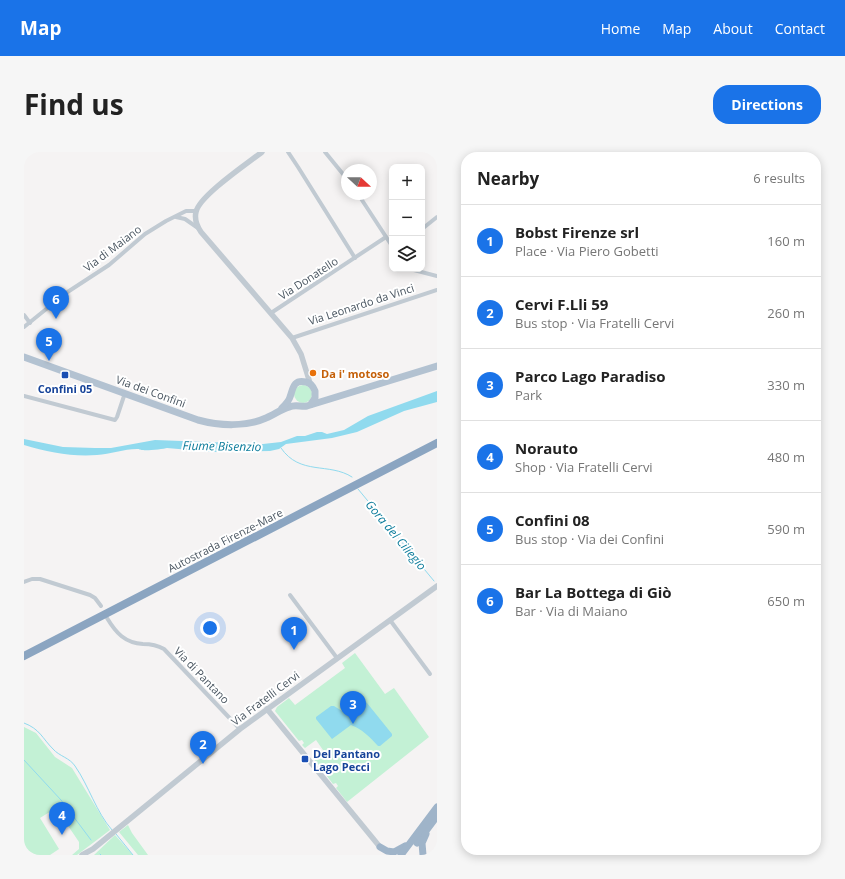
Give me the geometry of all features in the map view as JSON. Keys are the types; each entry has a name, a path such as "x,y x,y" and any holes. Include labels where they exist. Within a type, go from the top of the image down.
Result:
{"highway":[{"name":"Autostrada Firenze-Mare","path":"24,650 437,438"},
{"name":"Autostrada Firenze-Mare","path":"24,656 437,444"},
{"path":"401,855 437,807"},
{"path":"407,855 437,816"},
{"path":"423,855 422,843 428,827"},
{"path":"380,847 386,851 394,852 412,841"},
{"path":"380,847 385,855"}],"main road":[{"name":"Via dei Confini","path":"24,358 198,420 218,424 243,424 260,421 287,407 297,405 304,407 437,366"},
{"name":"Via dei Confini","path":"273,415 286,405 291,397 292,389 298,382"},
{"path":"298,382 310,384 321,397 330,399"},
{"path":"310,404 314,400 316,392"},
{"path":"291,397 293,402 297,405"}],"street":[{"path":"262,152 205,198 196,211 196,225 292,338 300,350 310,384"},
{"path":"288,152 355,258"},
{"path":"325,152 341,172"},
{"path":"362,200 389,242"},
{"name":"Via di Maiano","path":"24,327 82,282 94,276 109,265 145,234 166,221 187,211 196,211"},
{"path":"196,211 198,212 200,230"},
{"path":"176,217 185,219 195,218"},
{"path":"425,227 437,217"},
{"path":"185,219 200,230"},
{"name":"Via Donatello","path":"271,313 386,237"},
{"path":"422,272 437,276"},
{"name":"Via Leonardo da Vinci","path":"292,338 437,290"},
{"path":"24,315 30,323"},
{"path":"298,382 303,375 305,368"},
{"path":"24,396 115,420 125,393"},
{"path":"24,582 32,579 40,580 90,595 95,598 101,606"},
{"name":"Via Fratelli Cervi","path":"82,855 91,852 118,828 240,729 437,586"},
{"path":"290,595 337,658"},
{"name":"Via di Pantano","path":"107,618 116,633 122,638 136,643 157,645 164,649 240,729"},
{"path":"390,620 430,674"},
{"path":"267,709 380,847"}],"green space":[{"path":"299,385 307,385 312,390 310,401 307,403 299,403 294,398 294,390"},
{"path":"355,653 385,694 394,688 429,737 347,802 336,788 338,786 336,783 333,784 313,758 323,750 316,740 305,748 302,745 304,743 302,740 299,741 275,711 277,707 289,698 295,705 345,668 342,663"},
{"path":"24,727 36,733 55,757 72,768 110,830 77,855 72,855 79,849 79,842 56,808 40,818 59,849 50,855 24,855"},
{"path":"128,825 148,855 138,855 119,832"},
{"path":"115,835 133,855 94,855"}],"water":[{"name":"Fiume Bisenzio","path":"437,391 437,402 404,411 357,432 332,438 286,444 279,449 270,451 213,452 167,448 148,450 132,449 102,454 69,455 24,445 24,439 63,447 95,448 111,448 155,440 263,444 281,442 297,436 305,436 317,432 327,434 344,430 368,416"},
{"path":"360,697 367,703 392,734 392,736 380,746 378,746 369,736 351,725 332,739 316,719 316,717 331,706 334,706 342,711"}],"waterway":[{"name":"Gora del Ciliegio","path":"281,448 289,457 306,466 334,470 352,477"},
{"name":"Gora del Ciliegio","path":"358,489 434,581"},
{"path":"24,723 34,728 55,751 73,763 101,815 112,830"},
{"path":"24,760 61,800 91,840"},
{"path":"116,834 133,855"}],"place":[{"name":"Bar La Bottega di Giò","path":"56,319"},
{"name":"Confini 08","path":"49,361"},
{"name":"Da i' motoso","path":"313,373"},
{"name":"Confini 05","path":"65,375"},
{"name":"Bobst Firenze srl","path":"294,650"},
{"name":"Parco Lago Paradiso","path":"353,724"},
{"name":"Del Pantano Lago Pecci","path":"305,759"},
{"name":"Cervi F.Lli 59","path":"203,764"},
{"name":"Norauto","path":"62,835"}]}
